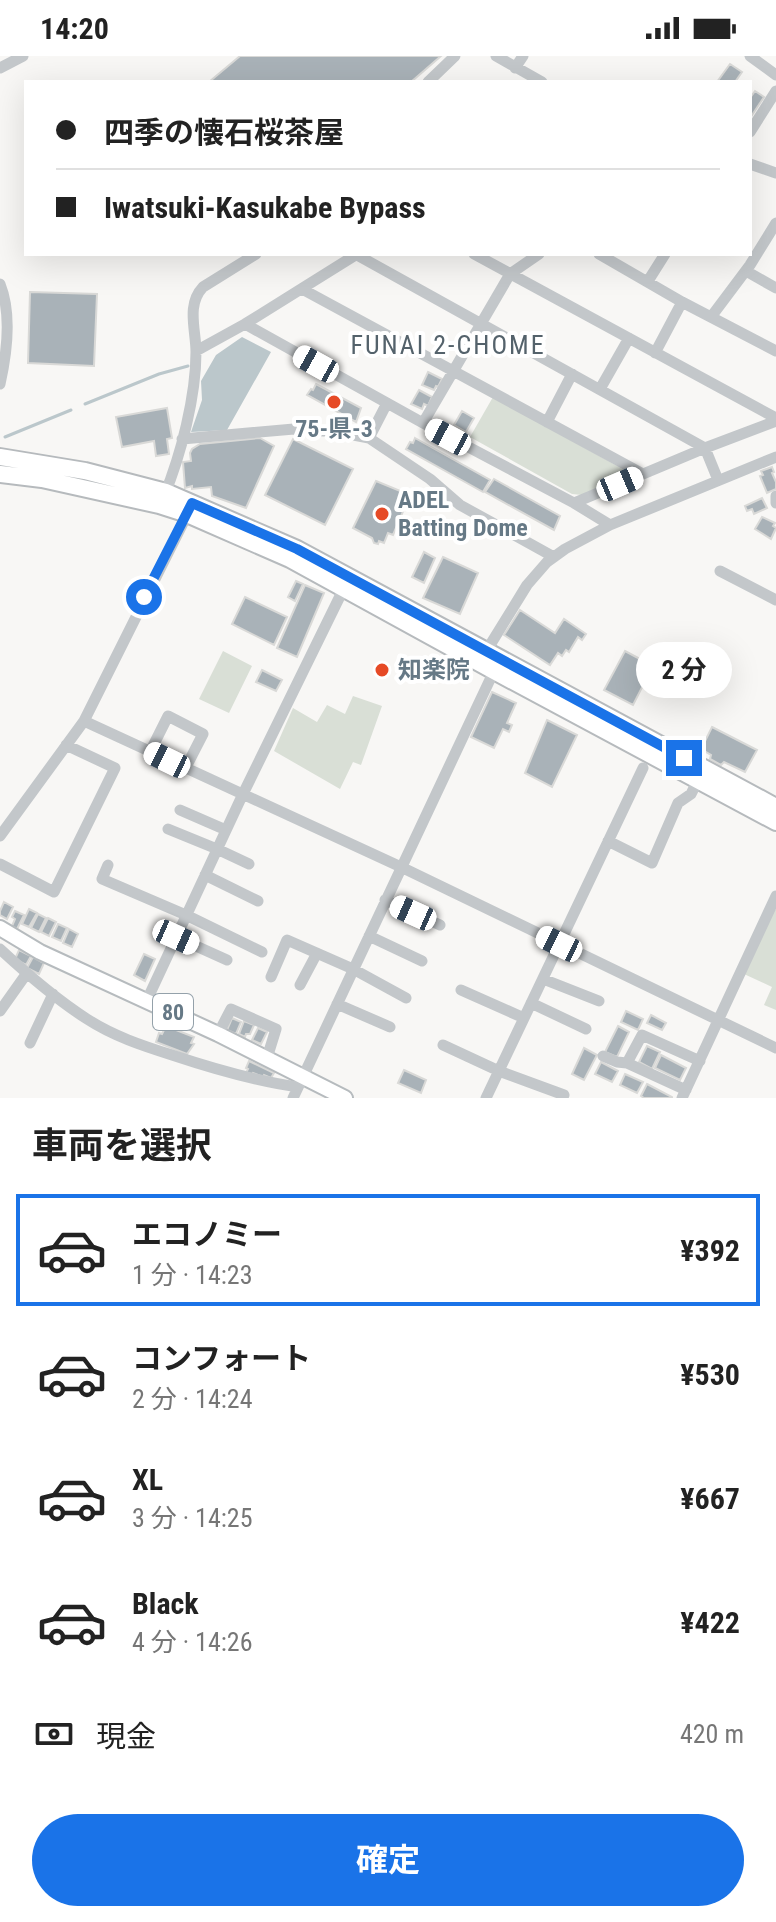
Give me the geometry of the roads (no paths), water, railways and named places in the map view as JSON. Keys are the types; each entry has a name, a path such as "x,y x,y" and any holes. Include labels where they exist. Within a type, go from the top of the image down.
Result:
{"highway":[{"path":"0,457 85,471 297,549 776,807"},
{"path":"0,474 162,498"},
{"path":"190,508 776,822"}],"main road":[{"name":"80","path":"0,928 40,952 267,1058 298,1087 345,1098"}],"street":[{"path":"0,68 23,56"},
{"path":"430,80 455,56"},
{"path":"496,56 536,80"},
{"path":"515,68 523,56"},
{"path":"750,56 776,75"},
{"path":"752,129 776,91"},
{"path":"752,165 776,173"},
{"path":"711,317 746,271 776,223"},
{"path":"162,498 191,406 196,351 193,304 203,287 253,256"},
{"path":"196,351 354,256"},
{"path":"361,256 705,448 718,480"},
{"path":"479,256 776,419"},
{"path":"423,423 510,274 536,256"},
{"path":"603,256 776,351"},
{"path":"648,281 664,256"},
{"path":"746,271 776,288"},
{"path":"0,284 4,294 8,345 0,384"},
{"path":"302,289 643,474"},
{"path":"655,353 682,302"},
{"path":"245,324 610,525"},
{"path":"600,389 629,338"},
{"path":"547,422 572,374"},
{"path":"369,438 387,403"},
{"path":"574,503 776,419"},
{"path":"182,439 294,429 369,438 430,479 460,505 554,557"},
{"path":"487,650 527,585 547,562 582,538 776,457"},
{"path":"776,496 776,503"},
{"path":"0,836 84,721 190,508"},
{"path":"720,571 776,600"},
{"path":"147,1000 344,588"},
{"path":"0,949 88,1020 132,1042 229,1073 298,1087 494,671"},
{"path":"150,752 168,716 203,734 185,769"},
{"path":"84,721 401,867 776,1048"},
{"path":"0,864 54,892 115,768 66,745"},
{"path":"486,1098 643,768"},
{"path":"608,841 652,863 678,803 691,794 698,780"},
{"path":"180,810 226,830"},
{"path":"168,829 249,864"},
{"path":"108,865 102,879 262,952"},
{"path":"205,875 258,901"},
{"path":"603,1056 627,1063 684,1094 776,896"},
{"path":"385,900 440,925"},
{"path":"369,936 422,961"},
{"path":"176,937 227,960"},
{"path":"271,977 287,940 353,969 406,998"},
{"path":"300,985 317,953"},
{"path":"0,1011 27,973"},
{"path":"543,979 599,1001"},
{"path":"461,990 524,1018"},
{"path":"30,1043 53,994"},
{"path":"531,1003 586,1029"},
{"path":"337,1004 390,1027"},
{"path":"218,1034 231,1009 276,1029 267,1058"},
{"path":"627,1063 642,1035 700,1061"},
{"path":"443,1045 499,1071 564,1095"}],"waterway":[{"path":"85,404 159,374 188,366"},
{"path":"5,437 71,410"}],"place":[{"name":"75-県-3","path":"334,402"},
{"name":"ADEL Batting Dome","path":"382,514"},
{"name":"知楽院","path":"382,670"}],"district":[{"name":"FUNAI 2-CHOME","path":"448,345"}]}
